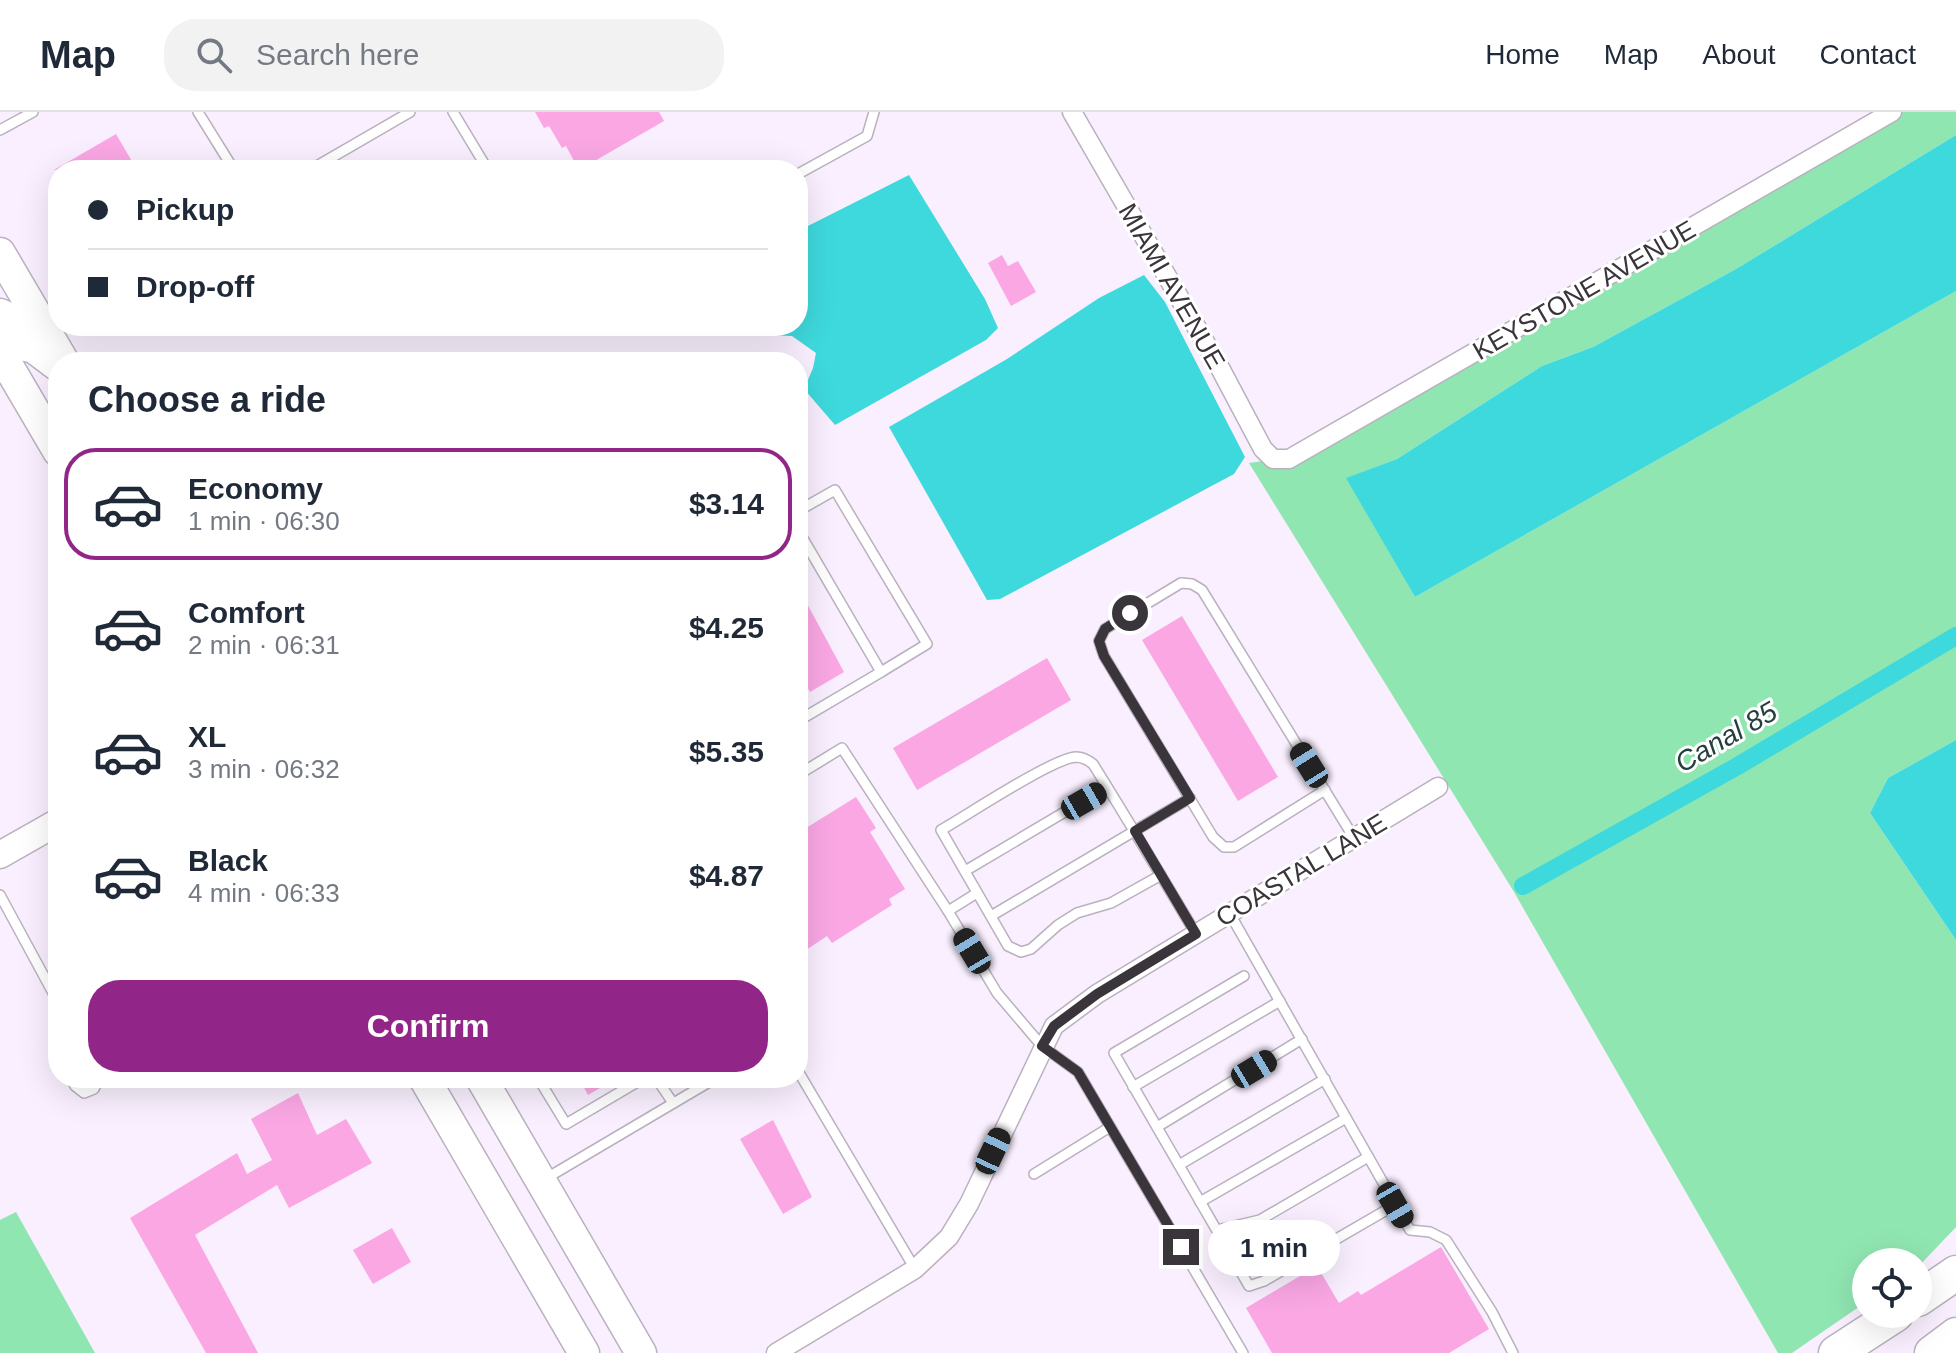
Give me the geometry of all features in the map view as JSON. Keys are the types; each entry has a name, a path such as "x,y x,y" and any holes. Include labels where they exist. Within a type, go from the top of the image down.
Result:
{"highway":[{"path":"1932,1289 1956,1273"},
{"path":"1836,1353 1874,1328"},
{"path":"1932,1353 1956,1335"}],"main road":[{"path":"0,253 48,310"},
{"path":"0,314 18,322 48,316"},
{"path":"0,340 34,348 48,358"},
{"path":"0,352 48,434"},
{"path":"0,855 48,828"},
{"path":"430,1088 584,1353"},
{"path":"487,1088 641,1353"}],"street":[{"name":"MIAMI AVENUE","path":"1072,112 1220,368 1263,449 1273,459"},
{"name":"KEYSTONE AVENUE","path":"1273,459 1289,459 1892,112"},
{"name":"COASTAL LANE","path":"776,1353 915,1269 949,1237 969,1204 1054,1026 1097,994 1438,787"}],"lane":[{"path":"0,130 33,112"},
{"path":"198,112 228,160"},
{"path":"327,160 410,112"},
{"path":"453,112 482,160"},
{"path":"808,168 867,136 874,112"},
{"path":"808,505 835,490 927,644 808,715"},
{"path":"808,547 881,672"},
{"path":"1325,790 1234,847 1224,847 1213,837 1104,656 1099,641 1105,629 1181,583 1192,584 1202,590 1325,790 1354,838"},
{"path":"808,769 842,748 948,911 997,993 1042,1046 1078,1072 1243,1353"},
{"path":"1161,875 1111,903 1077,913 1031,949 1021,952 1008,946 941,830 1051,766 1074,757 1086,759 1093,764 1135,831 1196,934"},
{"path":"965,871 1107,787"},
{"path":"991,916 1190,798"},
{"path":"948,911 977,893"},
{"path":"0,895 48,984"},
{"path":"1230,914 1410,1230 1430,1232 1446,1240 1492,1312 1513,1353"},
{"path":"1244,976 1114,1053 1249,1286 1264,1281 1395,1205"},
{"path":"1133,1087 1280,1001"},
{"path":"1157,1127 1302,1039"},
{"path":"1179,1165 1325,1079"},
{"path":"78,1088 84,1093 94,1088"},
{"path":"544,1088 566,1124 627,1088"},
{"path":"663,1088 673,1103"},
{"path":"542,1181 699,1088"},
{"path":"808,1088 915,1269"},
{"path":"1200,1202 1346,1118"},
{"path":"1034,1174 1110,1127"},
{"path":"1217,1230 1260,1220 1368,1157"}],"green space":[{"path":"1894,112 1956,112 1956,135 1736,269 1593,347 1542,366 1397,459 1347,478 1415,597 1956,291 1956,740 1888,778 1870,813 1956,940 1956,1227 1932,1252 1932,1248 1852,1248 1852,1312 1792,1353 1778,1353 1514,892 1249,463 1285,458"},
{"path":"16,1212 95,1353 0,1353 0,1220"}],"water":[{"path":"1956,135 1956,291 1415,597 1346,478 1397,459 1542,366 1593,347 1736,269"},
{"path":"909,175 985,299 998,328 986,340 835,425 808,394 808,380 816,353 792,336 808,336 808,226"},
{"path":"1144,275 1165,302 1245,457 1234,474 1000,599 987,600 889,427 1007,359 1099,298"},
{"path":"1956,740 1956,940 1870,813 1888,778"}],"building":[{"path":"535,112 659,112 664,121 596,160 574,160 549,126 544,128"},
{"path":"116,134 131,160 71,160"},
{"path":"1002,255 1008,266 1018,261 1036,292 1011,306 988,263"},
{"path":"808,605 844,672 810,692 808,688"},
{"path":"1182,616 1278,777 1238,801 1142,640"},
{"path":"1047,658 1071,700 917,790 893,748"},
{"path":"856,797 876,828 870,832 905,889 889,899 892,905 832,943 827,936 808,949 808,827"},
{"path":"584,1088 600,1088 588,1095"},
{"path":"298,1093 317,1135 346,1119 372,1163 289,1208 277,1185 195,1235 258,1353 206,1353 130,1218 237,1153 247,1174 272,1160 251,1119"},
{"path":"773,1120 812,1197 783,1214 740,1139"},
{"path":"392,1228 411,1262 373,1284 353,1250"},
{"path":"1441,1247 1489,1329 1449,1353 1272,1353 1246,1308 1317,1266 1339,1303 1358,1291 1361,1295"}],"waterway":[{"name":"Canal 85","path":"1523,886 1736,767 1956,636"}],"route":[{"path":"1130,613 1105,629 1099,641 1104,656 1190,798 1135,831 1196,934 1097,994 1054,1026 1042,1046 1078,1072 1181,1247"}]}
